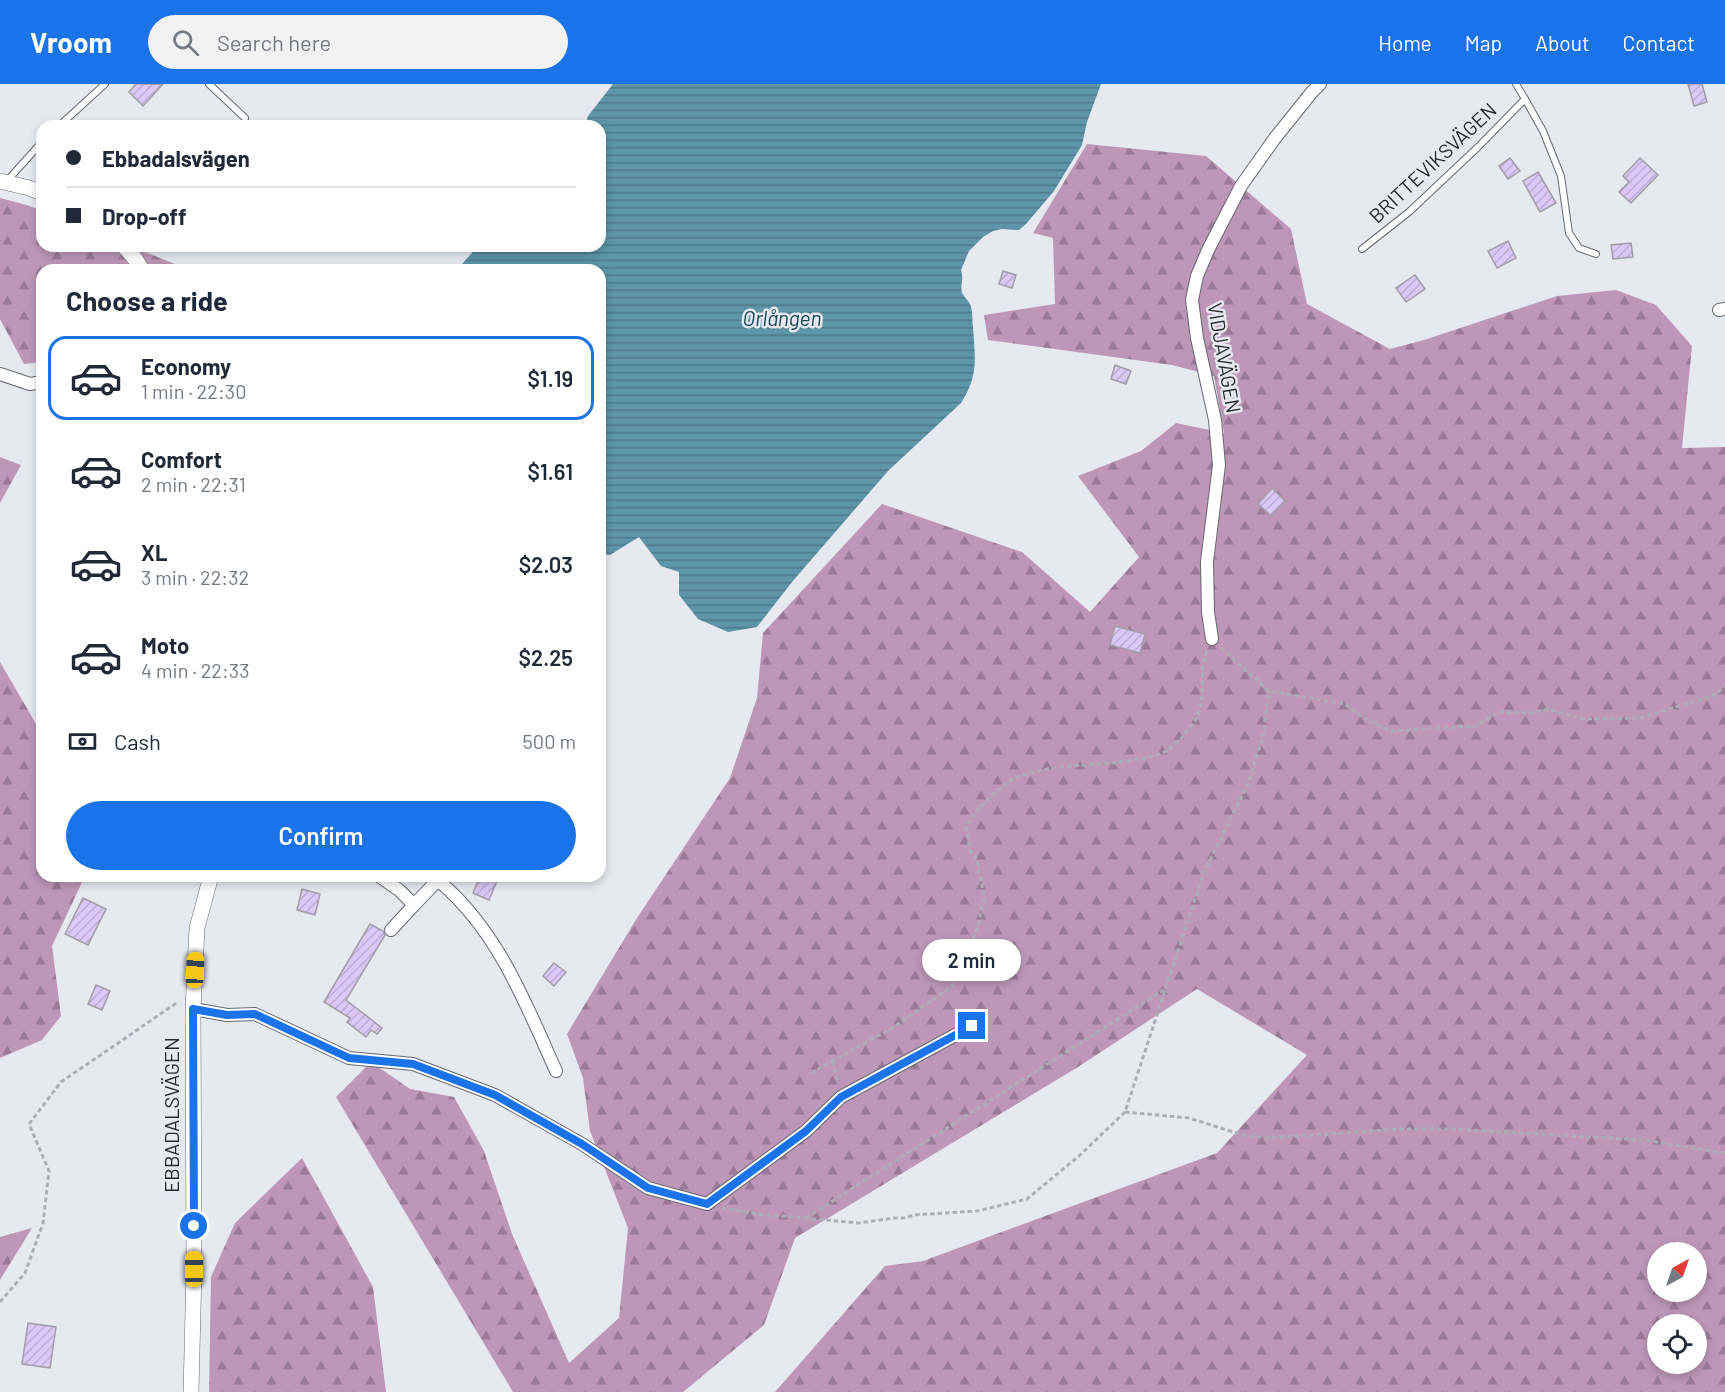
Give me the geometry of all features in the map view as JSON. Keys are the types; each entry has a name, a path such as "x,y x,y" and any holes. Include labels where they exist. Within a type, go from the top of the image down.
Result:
{"street":[{"name":"VIDJAVÄGEN","path":"1212,639 1208,612 1207,562 1219,465 1215,420 1197,338 1192,300 1197,276 1208,250 1241,186 1275,138 1320,84"},
{"path":"3,182 36,191"},
{"path":"0,374 30,384 36,383"},
{"name":"EBBADALSVÄGEN","path":"191,1392 194,1269 193,1009 197,928 209,882"},
{"path":"388,882 414,905"},
{"path":"390,930 435,883 440,882 477,921 503,958 556,1071"},
{"path":"193,1009 227,1015 255,1014 349,1058 413,1064 495,1095 582,1144 648,1188 707,1204 806,1131 841,1097 972,1026"}],"lane":[{"path":"66,120 105,84"},
{"path":"209,84 245,118"},
{"name":"BRITTEVIKSVÄGEN","path":"1516,84 1543,131 1561,176 1569,233 1579,248 1596,254"},
{"name":"BRITTEVIKSVÄGEN","path":"1362,249 1409,212 1525,99"},
{"path":"3,182 36,148"}],"path":[{"path":"811,1073 894,1027 951,987 979,924 984,896 977,860 970,850 966,827 976,811 1011,780 1040,770 1114,763 1164,752 1186,734 1197,718 1202,702 1204,657 1212,639 1269,691 1345,704 1362,717 1392,731 1476,726 1499,712 1531,712 1548,709 1583,719 1639,718 1712,696 1725,687"},
{"path":"707,1204 758,1214 859,1223 906,1218 913,1215 977,1211 1028,1199 1079,1156 1125,1112 1204,872 1248,784 1263,735 1269,691"},
{"path":"805,1218 1166,988"},
{"path":"0,1302 25,1273 43,1223 49,1171 28,1124 62,1082 194,991"},
{"path":"833,1061 841,1097"},
{"path":"1125,1112 1190,1118 1243,1135 1269,1138 1400,1130 1450,1130 1644,1140 1725,1153"}],"green space":[{"path":"1087,144 1206,156 1291,229 1307,304 1390,349 1557,296 1616,290 1656,305 1692,346 1682,448 1725,447 1725,1392 775,1392 885,1266 923,1261 1217,1153 1307,1055 1197,989 1078,1067 795,1238 764,1325 683,1392 513,1392 336,1097 371,1062 410,1089 454,1097 484,1151 512,1234 569,1363 619,1318 628,1228 590,1131 583,1078 567,1034 637,918 730,778 757,698 763,633 882,504 1022,552 1090,612 1139,557 1078,476 1141,451 1176,423 1224,433 1214,376 1172,365 988,340 984,315 1055,304 1053,238 1033,233"},
{"path":"0,198 36,209 36,252 145,252 175,264 36,264 36,363 24,364 0,319"},
{"path":"0,457 21,465 0,503"},
{"path":"0,662 36,724 36,882 82,882 52,946 61,1016 42,1040 0,1058"},
{"path":"302,1158 373,1287 386,1392 209,1392 211,1277 235,1223"},
{"path":"32,1228 0,1280 0,1237"}],"water":[{"name":"Orlången","path":"613,84 1101,84 1087,122 1082,145 1054,191 1019,230 993,231 969,251 961,270 963,294 972,309 974,366 971,384 961,403 888,471 792,582 757,627 728,632 698,619 679,595 679,572 661,566 639,537 610,555 606,555 606,264 462,264 473,252 606,252 606,120 587,120"}],"building":[{"path":"136,84 163,84 143,106 129,92"},
{"path":"1688,84 1702,84 1707,102 1694,106"},
{"path":"1510,158 1520,171 1508,179 1499,166"},
{"path":"1640,158 1658,175 1631,203 1619,192 1629,182 1623,176"},
{"path":"1538,172 1556,203 1540,212 1523,181"},
{"path":"1508,241 1516,258 1497,268 1488,251"},
{"path":"1631,243 1633,257 1613,259 1611,245"},
{"path":"1003,271 1016,275 1012,288 999,284"},
{"path":"1415,275 1425,289 1406,302 1396,288"},
{"path":"1115,365 1131,371 1126,384 1111,379"},
{"path":"1272,488 1285,501 1271,516 1258,504"},
{"path":"1115,626 1145,634 1140,653 1110,645"},
{"path":"478,882 496,882 489,900 473,893"},
{"path":"302,889 320,894 315,915 297,910"},
{"path":"83,898 106,909 88,945 65,934"},
{"path":"370,924 383,931 385,935 346,1000 382,1028 377,1034 371,1030 366,1037 347,1022 350,1018 324,1002"},
{"path":"554,963 566,972 554,986 543,976"},
{"path":"96,985 110,991 102,1010 88,1004"},
{"path":"28,1323 56,1327 50,1368 22,1364"}],"route":[{"path":"194,1226 193,1009 227,1015 255,1014 349,1058 413,1064 495,1095 582,1144 648,1188 707,1204 806,1131 841,1097 972,1026"}]}
